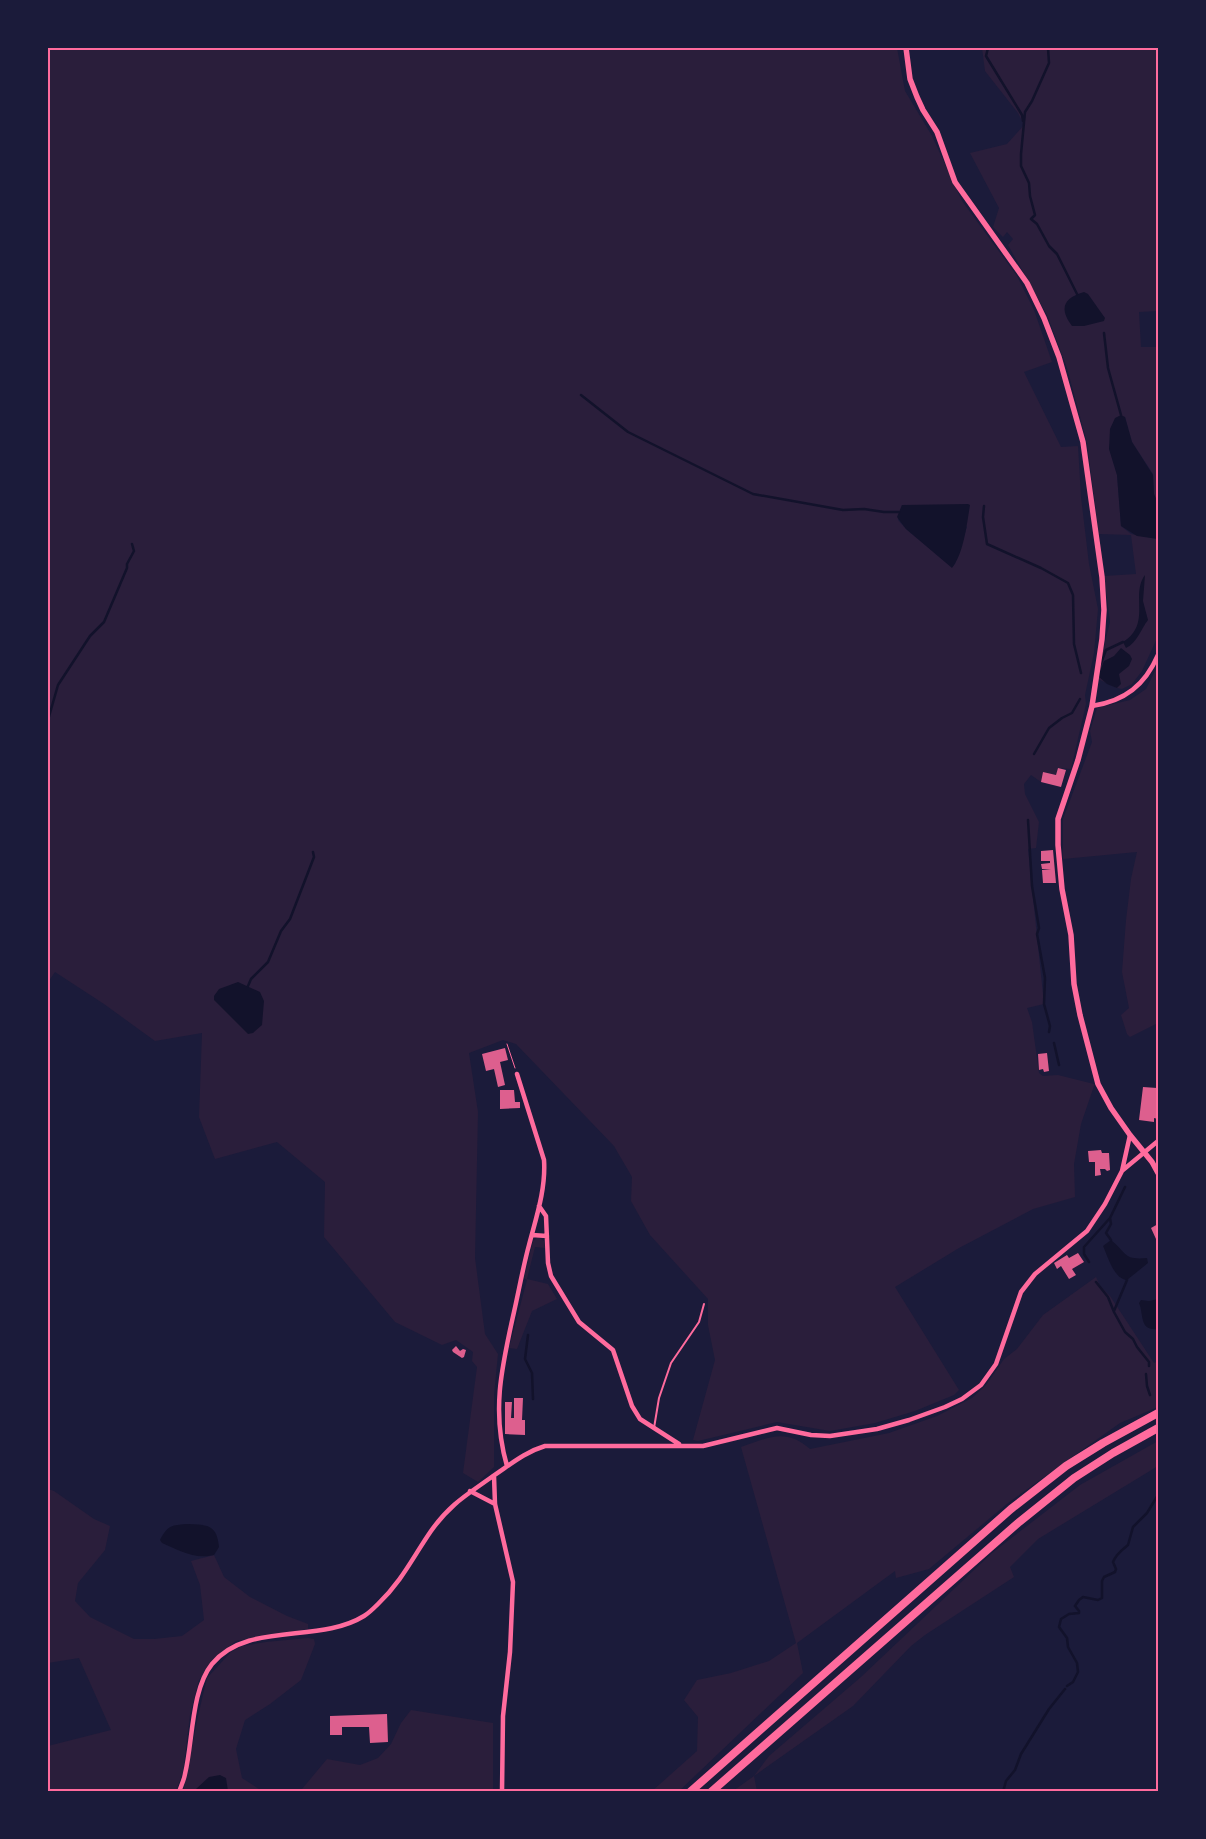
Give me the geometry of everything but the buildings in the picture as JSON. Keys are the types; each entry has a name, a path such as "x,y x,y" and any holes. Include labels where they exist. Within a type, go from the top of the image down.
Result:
{"highway":[{"path":"690,1792 1011,1509 1066,1466 1103,1442 1158,1413"},
{"path":"711,1792 1018,1522 1074,1478 1158,1428"}],"street":[{"path":"906,48 910,79 916,97 936,132 955,182 1027,283 1044,318 1059,356 1083,442 1102,577 1104,610 1102,639 1092,706 1078,760 1058,819 1062,889 1071,935 1074,984 1098,1084 1130,1135 1146,1153 1158,1173"},
{"path":"1092,706 1125,695 1140,685 1151,672 1158,655"},
{"path":"507,1466 501,1442 499,1409 501,1372 545,1175 544,1160 517,1074"},
{"path":"179,1792 185,1774 194,1715 204,1676 212,1664 238,1643 320,1631 350,1623 365,1616 394,1588 446,1511 528,1452 545,1446 680,1444 703,1446 777,1428 810,1435 830,1436 877,1429 945,1407 981,1385 996,1364 1021,1292 1035,1274 1087,1231 1106,1204 1122,1171 1130,1135"},
{"path":"1122,1171 1132,1161 1146,1153 1158,1141"},
{"path":"539,1206 546,1216 548,1263 551,1276 579,1322 613,1350 632,1406 640,1419 680,1444"},
{"path":"532,1235 547,1236"},
{"path":"494,1476 495,1504 513,1582 510,1652 503,1713 502,1792"},
{"path":"470,1492 495,1504"}],"lane":[{"path":"654,1428 659,1398 671,1363 700,1322 704,1304"}],"path":[{"path":"508,1044 517,1074"}],"shaded area":[{"path":"48,48 897,48 905,91 932,136 962,201 1017,276 1034,310 1052,362 1024,372 1061,447 1078,446 1081,497 1089,564 1098,609 1094,653 1085,695 1086,704 1071,769 1058,768 1056,775 1043,772 1041,782 1031,775 1024,784 1025,794 1039,822 1036,848 1028,849 1044,1004 1027,1008 1032,1022 1039,1073 1043,1076 1058,1075 1094,1084 1081,1124 1074,1164 1075,1197 1033,1209 959,1248 895,1287 959,1390 954,1395 915,1411 875,1423 830,1431 777,1422 698,1441 693,1440 715,1360 708,1325 708,1299 650,1235 631,1201 632,1177 614,1146 516,1044 503,1040 469,1053 478,1112 475,1258 485,1334 498,1354 494,1395 494,1467 478,1482 463,1473 477,1367 472,1361 473,1352 456,1340 442,1345 395,1322 324,1237 325,1182 277,1142 215,1159 199,1117 202,1033 155,1041 55,972 48,982","holes":["902,505 950,505 967,527 955,564 952,567 906,529 898,520"]},
{"path":"982,48 1158,48 1158,311 1139,312 1141,347 1158,347 1158,503 1154,494 1153,474 1132,442 1125,417 1109,448 1117,475 1121,526 1131,534 1158,539 1158,636 1142,671 1132,684 1122,689 1096,678 1110,622 1104,576 1136,574 1131,535 1099,534 1087,443 1067,368 1047,315 1008,245 1013,239 1007,232 1003,237 993,227 999,208 970,153 1007,144 1024,125 1018,113 985,71"},
{"path":"1084,292 1088,294 1105,318 1104,321 1084,326 1072,326 1065,314 1065,305 1071,297"},
{"path":"1121,415 1125,417 1132,442 1153,475 1154,494 1158,503 1158,539 1137,536 1121,526 1117,475 1109,449 1110,429 1115,418"},
{"path":"902,505 970,505 964,538 952,568 906,529 897,517"},
{"path":"1145,575 1143,601 1148,620 1136,639 1126,648 1123,642 1132,635 1137,627 1139,591"},
{"path":"1121,648 1132,659 1129,666 1119,674 1121,684 1117,688 1107,684 1098,676 1104,661 1114,656"},
{"path":"1158,665 1158,1023 1130,1037 1127,1034 1121,1015 1129,1008 1122,972 1131,879 1137,852 1063,859 1063,819 1092,742 1090,731 1097,708 1130,700 1146,689"},
{"path":"238,982 260,992 264,1001 262,1025 253,1033 248,1034 214,1000 214,996 219,989"},
{"path":"538,1237 544,1241 545,1248 535,1247 527,1279 548,1284 557,1299 532,1311 517,1349 509,1348 527,1280 524,1278 533,1241"},
{"path":"1111,1240 1126,1255 1134,1258 1147,1258 1148,1263 1127,1280 1122,1279 1112,1267 1103,1246"},
{"path":"1096,1277 1100,1286 1110,1296 1154,1363 1158,1361 1158,1407 1120,1423 1008,1503 929,1569 896,1578 895,1571 797,1643 803,1673 679,1791 651,1792 697,1751 698,1717 684,1700 697,1680 731,1673 769,1661 796,1643 741,1447 768,1438 784,1436 801,1442 810,1449 889,1433 937,1416 972,1398 986,1385 1004,1359 1017,1349 1043,1315"},
{"path":"1158,1299 1158,1329 1152,1329 1145,1325 1143,1321 1139,1303 1141,1300"},
{"path":"1158,1441 1158,1466 1038,1539 1010,1567 1014,1577 925,1635 911,1646 853,1706 754,1776 769,1756 861,1677 992,1553 1080,1485"},
{"path":"48,1489 54,1491 94,1519 110,1526 105,1550 78,1583 75,1601 90,1617 134,1639 182,1636 204,1620 200,1585 191,1561 214,1555 224,1577 250,1597 287,1616 308,1624 308,1629 236,1641 223,1651 199,1680 190,1715 183,1773 176,1791 48,1791 48,1746 111,1730 79,1658 48,1663"},
{"path":"188,1524 206,1526 213,1530 218,1539 219,1547 214,1555 200,1556 187,1554 162,1543 160,1540 171,1527"},
{"path":"308,1638 314,1639 315,1644 301,1680 270,1704 245,1720 236,1749 242,1778 262,1791 183,1792 207,1678 231,1652 242,1646"},
{"path":"411,1710 493,1723 493,1791 294,1791 302,1789 327,1759 360,1765 378,1758 391,1744 401,1723"},
{"path":"220,1775 226,1778 228,1791 196,1791 209,1777"},
{"path":"754,1776 757,1791 733,1791"}],"waterway":[{"path":"988,48 986,56 1022,115 1023,121"},
{"path":"1048,48 1049,63 1025,112 1021,166 1029,183 1035,215 1031,219 1037,224 1049,246 1057,254 1077,294"},
{"path":"1104,333 1108,368 1121,415"},
{"path":"581,395 628,432 753,494 843,510 864,509 899,512"},
{"path":"984,506 983,517 987,544 1041,568 1068,583 1073,595 1074,644 1081,673"},
{"path":"48,720 58,685 90,636 104,622 134,551 132,544"},
{"path":"1101,663 1106,650 1123,642"},
{"path":"1034,754 1049,728 1072,713 1080,699"},
{"path":"1028,820 1032,886 1039,928 1037,934 1045,978 1044,1004 1050,1026 1049,1032"},
{"path":"248,986 251,979 268,962 281,931 290,919 314,857 313,852"},
{"path":"1054,1043 1059,1065"},
{"path":"1089,1262 1084,1254 1084,1247 1110,1218 1125,1187"},
{"path":"1110,1218 1111,1224 1106,1233 1111,1240"},
{"path":"1114,1311 1127,1280"},
{"path":"1096,1282 1108,1297 1125,1332 1133,1339 1149,1362 1149,1366"},
{"path":"528,1335 525,1359 532,1373 533,1399"},
{"path":"1146,1374 1150,1395"},
{"path":"1067,1686 1073,1682 1078,1672 1077,1663 1068,1647 1067,1638 1059,1627 1061,1619 1069,1614 1079,1613 1075,1606 1083,1597 1098,1600 1102,1598 1102,1581 1104,1577 1115,1572 1114,1559 1128,1545 1133,1527 1147,1513 1158,1495"},
{"path":"1003,1792 1006,1781 1015,1770 1021,1754 1049,1709 1065,1689"}]}
